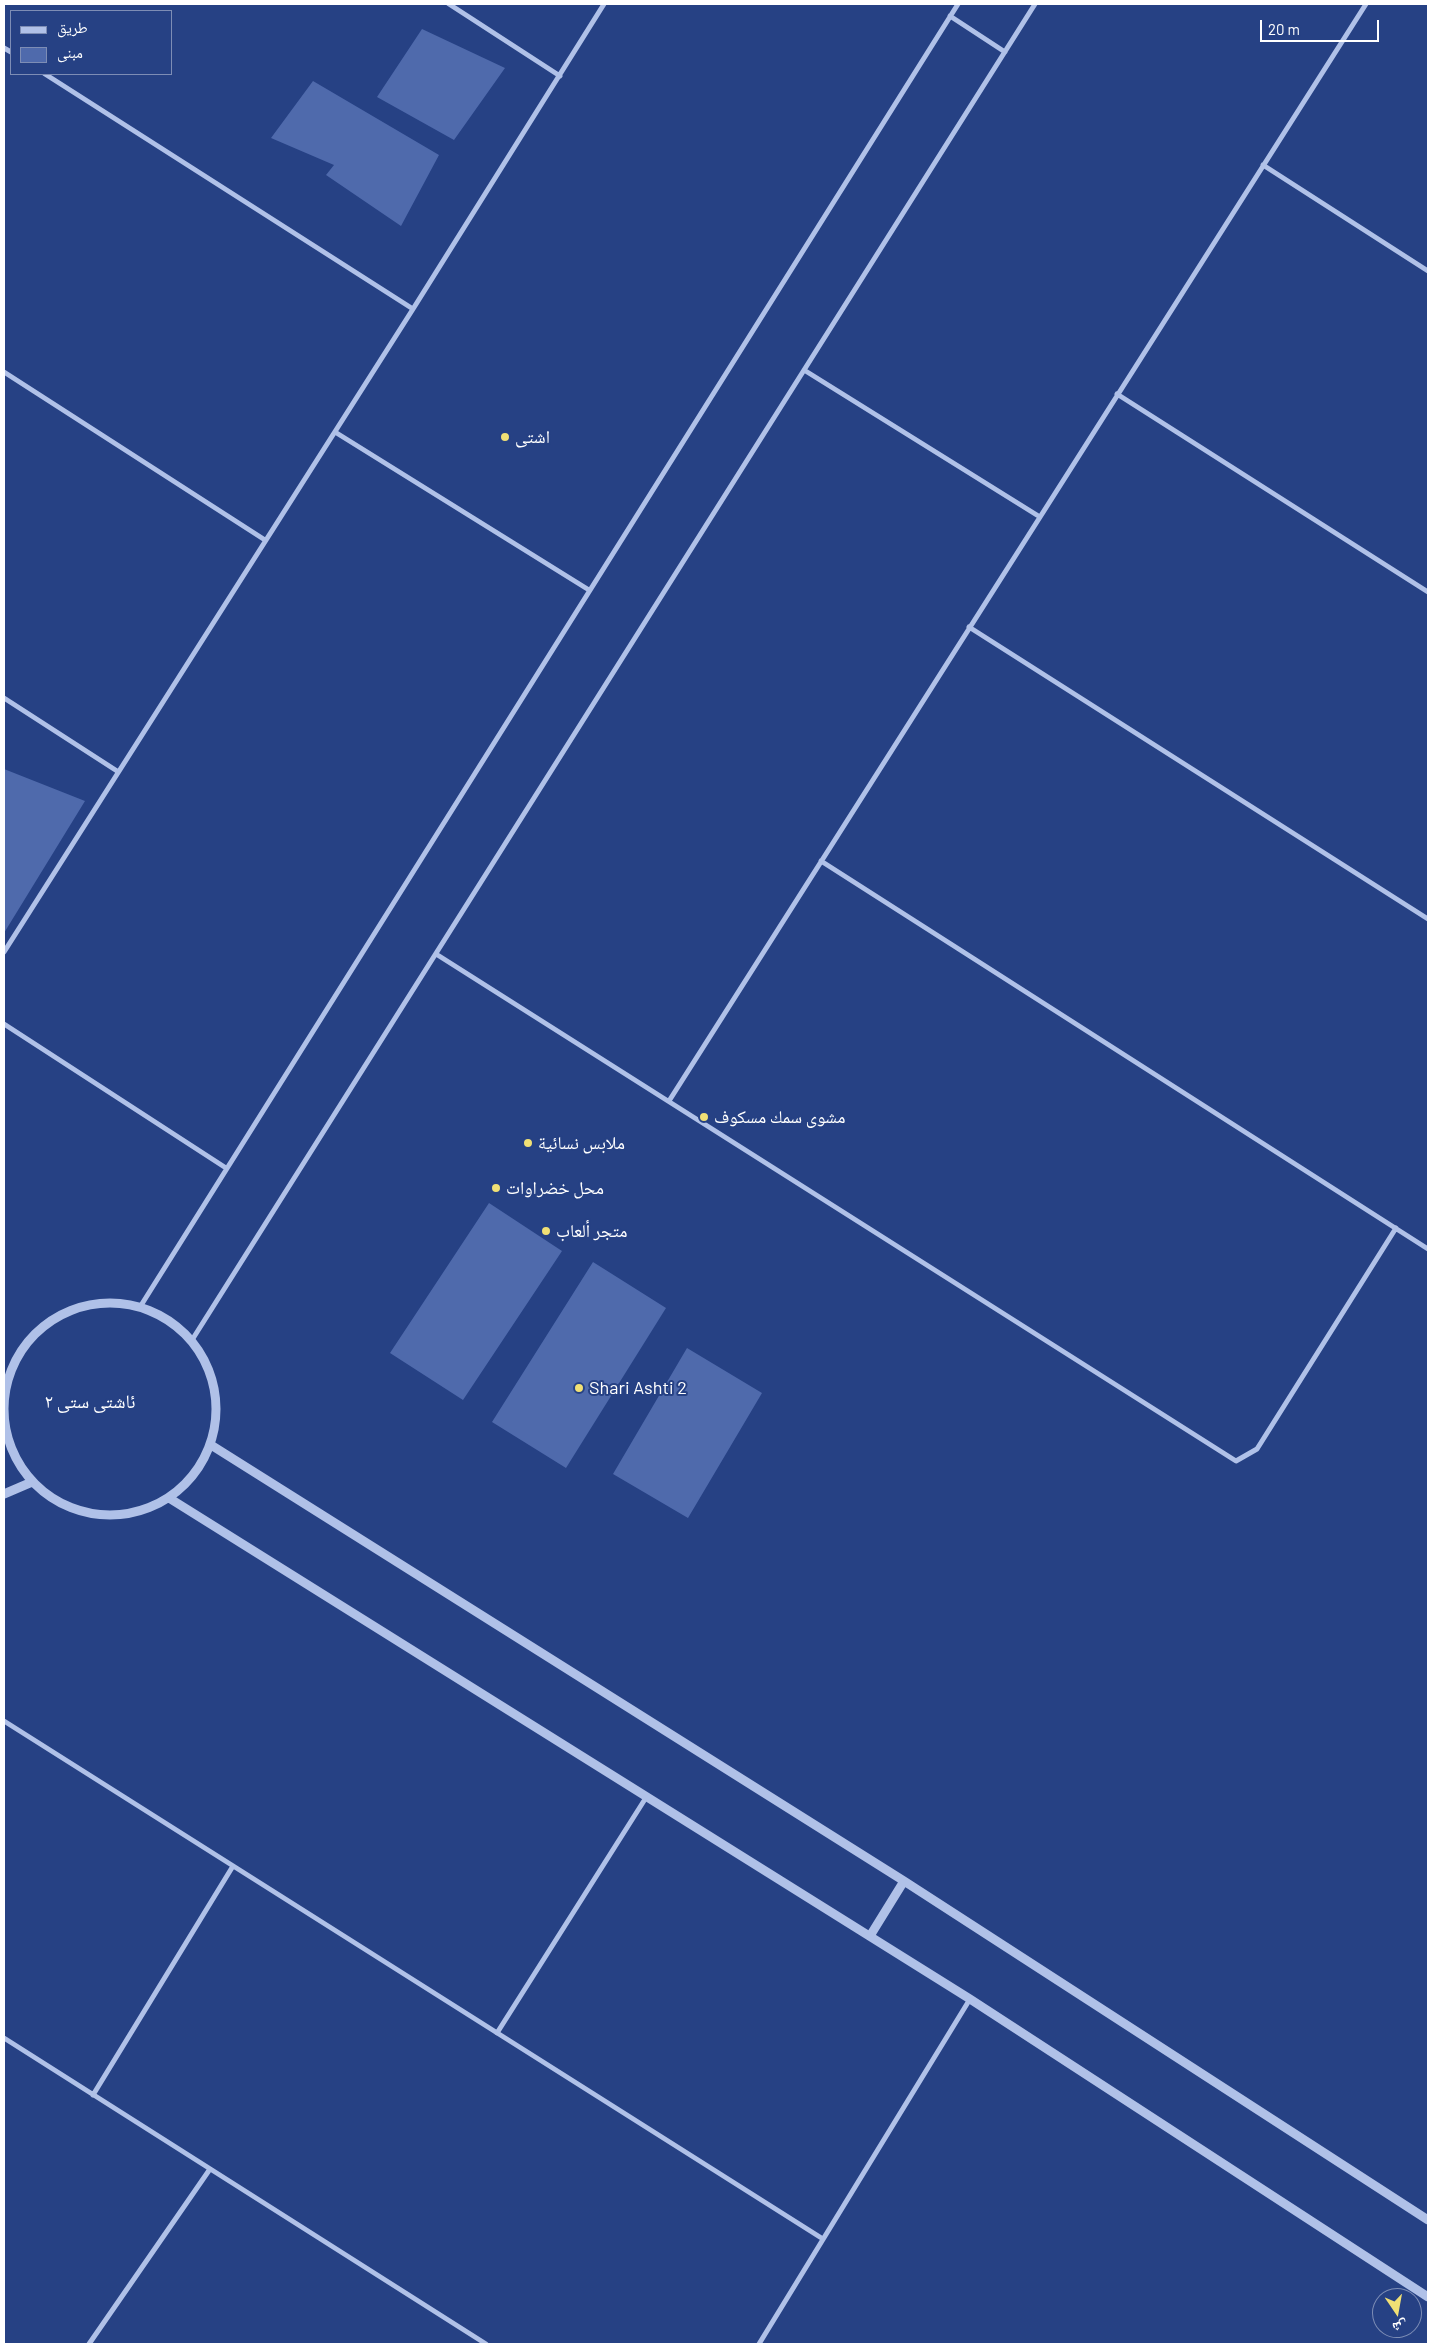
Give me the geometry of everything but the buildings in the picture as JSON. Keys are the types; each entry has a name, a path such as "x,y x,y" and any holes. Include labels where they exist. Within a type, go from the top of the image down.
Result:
{"street":[{"path":"448,4 560,76"},
{"path":"4,952 413,309 604,4"},
{"path":"140,1307 958,4"},
{"path":"192,1340 1035,4"},
{"path":"668,1101 1366,4"},
{"path":"950,16 1005,52"},
{"path":"47,75 413,309"},
{"path":"1263,165 1428,270"},
{"path":"804,370 1040,517"},
{"path":"4,372 265,540"},
{"path":"1117,394 1428,592"},
{"path":"335,432 590,590"},
{"path":"970,627 1428,919"},
{"path":"4,698 118,771"},
{"path":"821,861 1428,1249"},
{"path":"436,954 1236,1461 1258,1449 1396,1228"},
{"path":"4,1024 226,1168"},
{"path":"114,1303 140,1307 160,1315 177,1326 192,1340 207,1363 216,1390 216,1418 211,1445 194,1475 169,1498 142,1511 112,1515 83,1512 55,1500 32,1482 14,1456 4,1426 4,1399 10,1374 22,1350 40,1330 62,1314 87,1306 114,1303"},
{"path":"211,1445 904,1881 1428,2220"},
{"path":"4,1494 32,1482"},
{"path":"169,1498 970,1999 1428,2297"},
{"path":"4,1720 823,2239"},
{"path":"497,2033 647,1796"},
{"path":"93,2095 233,1866"},
{"path":"870,1936 904,1881"},
{"path":"759,2344 970,1999"},
{"path":"4,2038 486,2344"},
{"path":"89,2344 210,2168"}],"place":[{"name":"اشتی","path":"505,437"},
{"name":"مشوى سمك مسكوف","path":"704,1117"},
{"name":"ملابس نسائية","path":"528,1143"},
{"name":"محل خضراوات","path":"496,1188"},
{"name":"متجر ألعاب","path":"546,1231"},
{"name":"Shari Ashti 2","path":"579,1388"}],"district":[{"name":"ئاشتی ستی ٢","path":"90,1402"}]}
